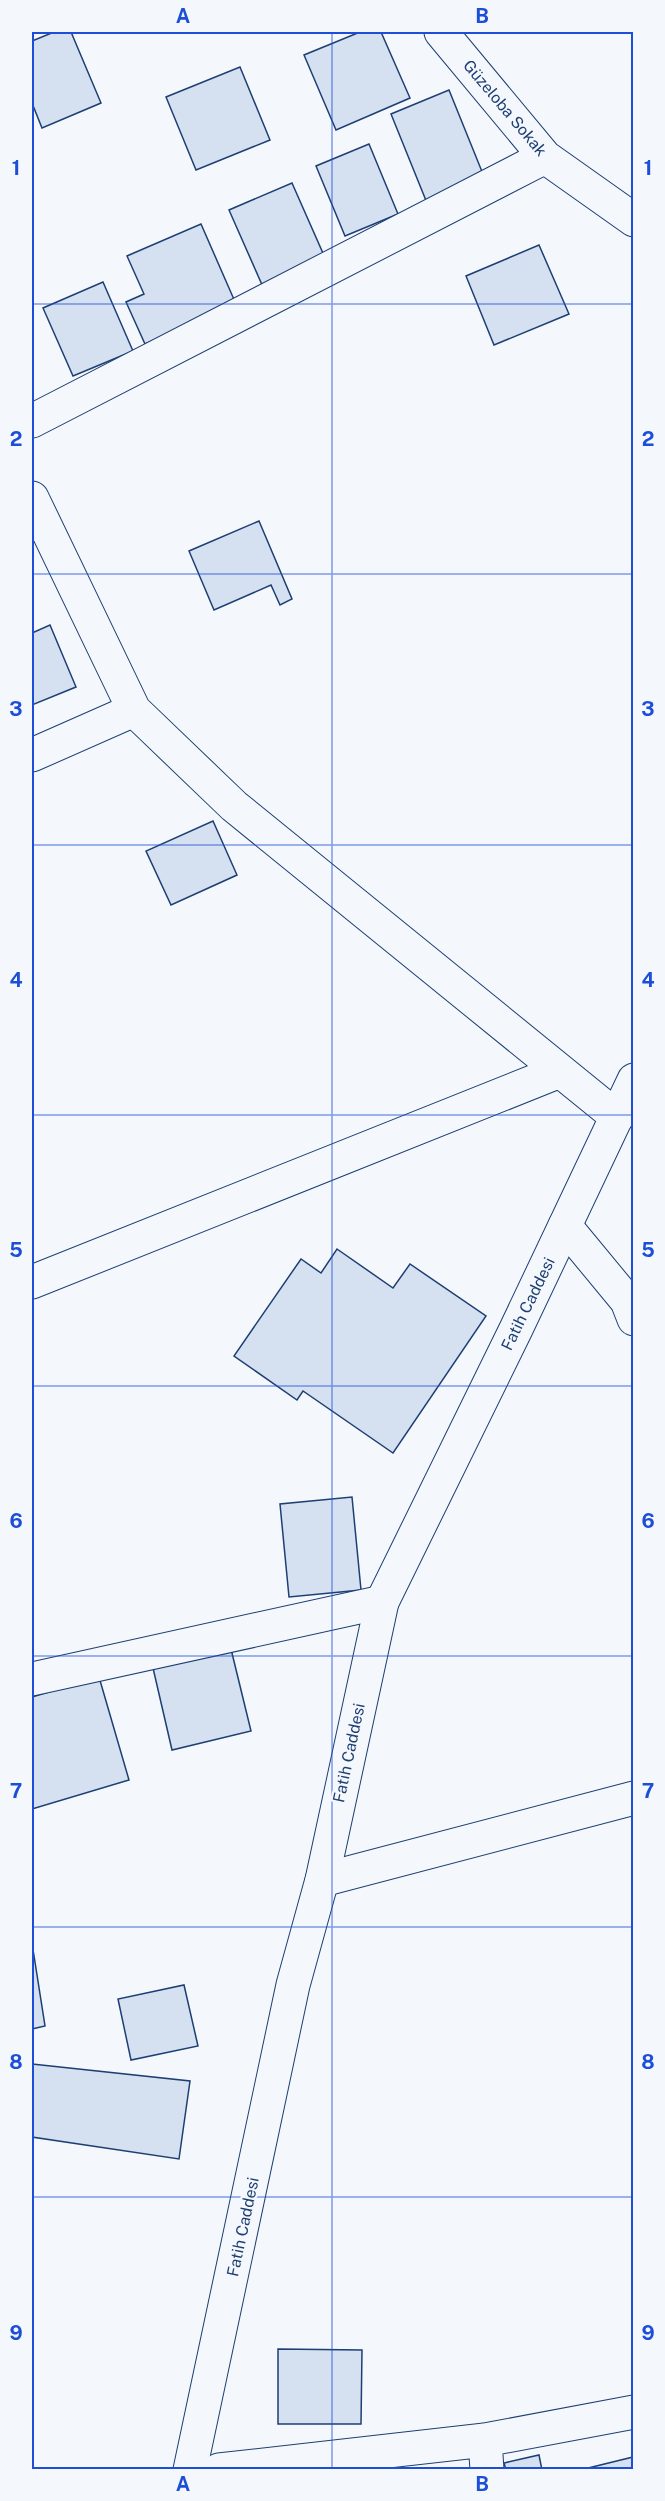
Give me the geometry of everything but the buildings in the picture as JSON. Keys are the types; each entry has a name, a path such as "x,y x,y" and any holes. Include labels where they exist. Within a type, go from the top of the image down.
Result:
{"street":[{"name":"Güzeloba Sokak","path":"441,32 545,157 633,220"},
{"path":"32,422 545,157"},
{"path":"32,498 134,710 234,806 616,1117"},
{"path":"32,755 134,710"},
{"path":"32,1282 560,1071"},
{"name":"Fatih Caddesi","path":"190,2469 293,1985 322,1880 382,1602 565,1226 633,1080"},
{"path":"565,1226 627,1301 633,1319"},
{"path":"32,1679 382,1602"},
{"path":"322,1880 633,1798"},
{"path":"219,2469 486,2455 633,2412"}]}
